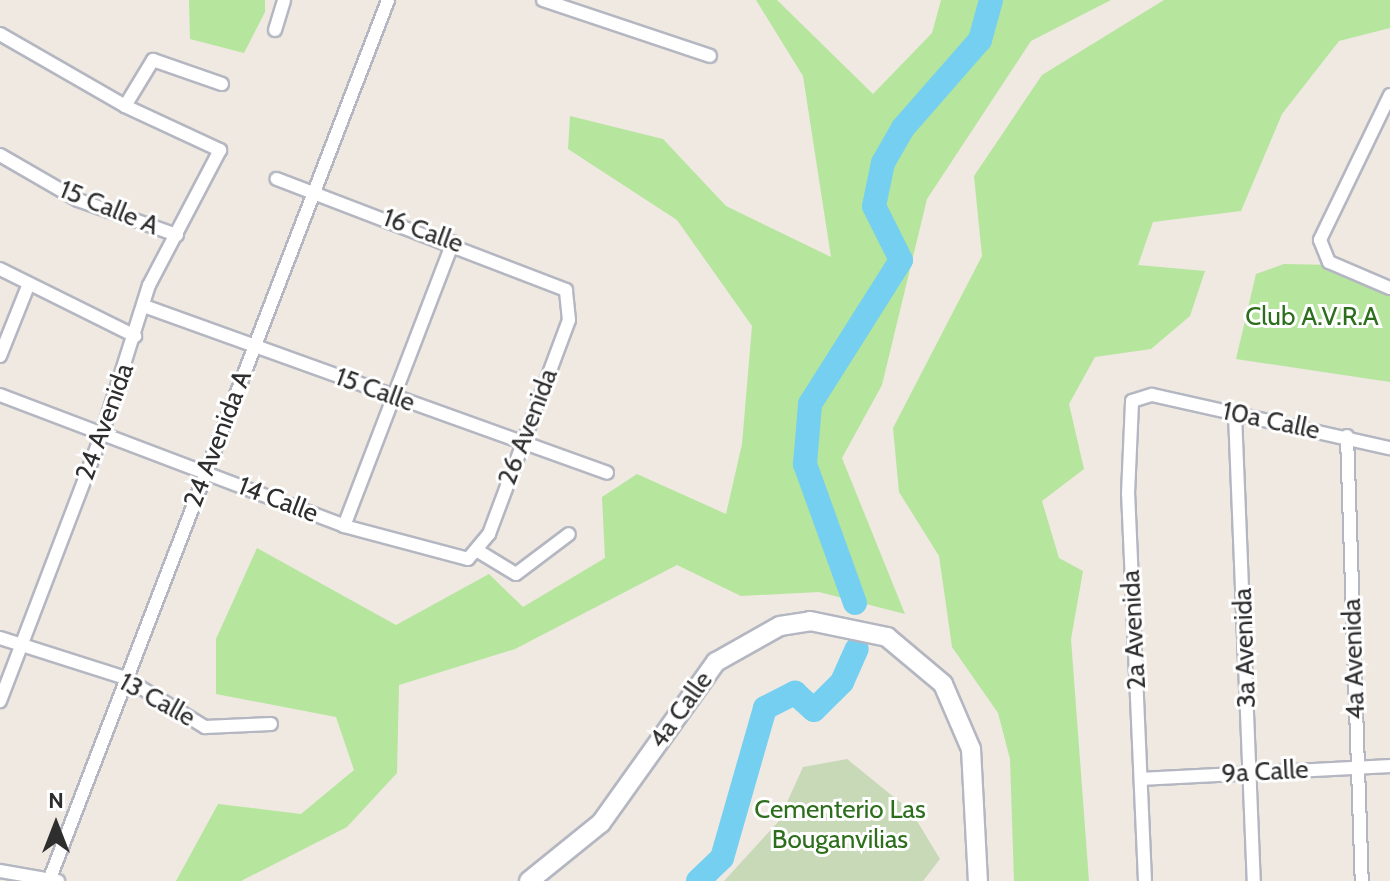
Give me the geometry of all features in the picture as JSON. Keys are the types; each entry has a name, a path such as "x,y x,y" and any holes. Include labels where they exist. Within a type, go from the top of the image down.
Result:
{"main road":[{"name":"4a Calle","path":"529,881 601,823 716,662 780,626 844,624 887,637 918,658 943,684 971,749 978,881"}],"street":[{"path":"275,30 284,0"},
{"name":"24 Avenida A","path":"54,880 125,678 388,0"},
{"path":"543,0 710,56"},
{"path":"0,34 125,106 153,60 222,84"},
{"path":"1390,95 1323,227 1329,262 1390,288"},
{"name":"24 Avenida","path":"0,701 102,434 144,306 220,150 125,106"},
{"name":"15 Calle A","path":"0,155 78,200 177,235"},
{"name":"16 Calle","path":"277,179 453,242 566,290"},
{"path":"344,526 390,394 453,242"},
{"path":"0,269 28,286 135,336"},
{"path":"0,356 28,286"},
{"name":"26 Avenida","path":"473,555 569,320 566,290"},
{"name":"15 Calle","path":"144,306 607,473"},
{"name":"14 Calle","path":"0,395 344,526 473,555 516,574 569,534"},
{"name":"10a Calle","path":"1152,395 1390,448"},
{"name":"2a Avenida","path":"1145,881 1129,409 1135,397 1152,395"},
{"name":"3a Avenida","path":"1235,414 1254,881"},
{"name":"4a Avenida","path":"1347,436 1362,881"},
{"name":"13 Calle","path":"0,638 125,678 205,727 271,724"},
{"name":"9a Calle","path":"1141,779 1390,766"},
{"path":"0,871 20,879 54,880"}],"green space":[{"path":"189,0 265,0 265,12 244,53 190,39"},
{"path":"756,0 777,0 873,94 932,33 941,0 1111,0 1031,41 927,199 882,385 842,458 905,614 819,592 741,596 677,565 515,649 399,685 397,773 347,827 241,881 176,881 218,804 301,814 354,770 336,717 216,694 216,639 257,548 396,625 489,574 523,607 605,558 602,497 637,474 726,514 742,444 752,326 677,220 568,149 570,116 663,139 726,206 831,257 803,76"},
{"path":"1164,0 1390,0 1390,28 1339,41 1282,114 1241,211 1153,222 1138,265 1205,271 1190,316 1151,349 1095,357 1069,404 1084,469 1042,501 1059,558 1083,571 1071,639 1089,881 1014,881 1010,759 998,713 952,647 939,556 899,492 893,428 982,256 974,176 1042,75"},
{"name":"Club A.V.R.A","path":"1284,264 1333,265 1390,288 1390,382 1236,359 1256,274"},
{"name":"Cementerio Las Bouganvilias","path":"847,759 911,811 940,859 923,881 724,881 778,822 803,767"}],"waterway":[{"path":"855,603 805,464 810,404 901,260 874,206 883,163 903,128 980,40 991,0"},
{"path":"698,881 722,858 765,708 795,693 814,710 842,682 857,649"}]}
